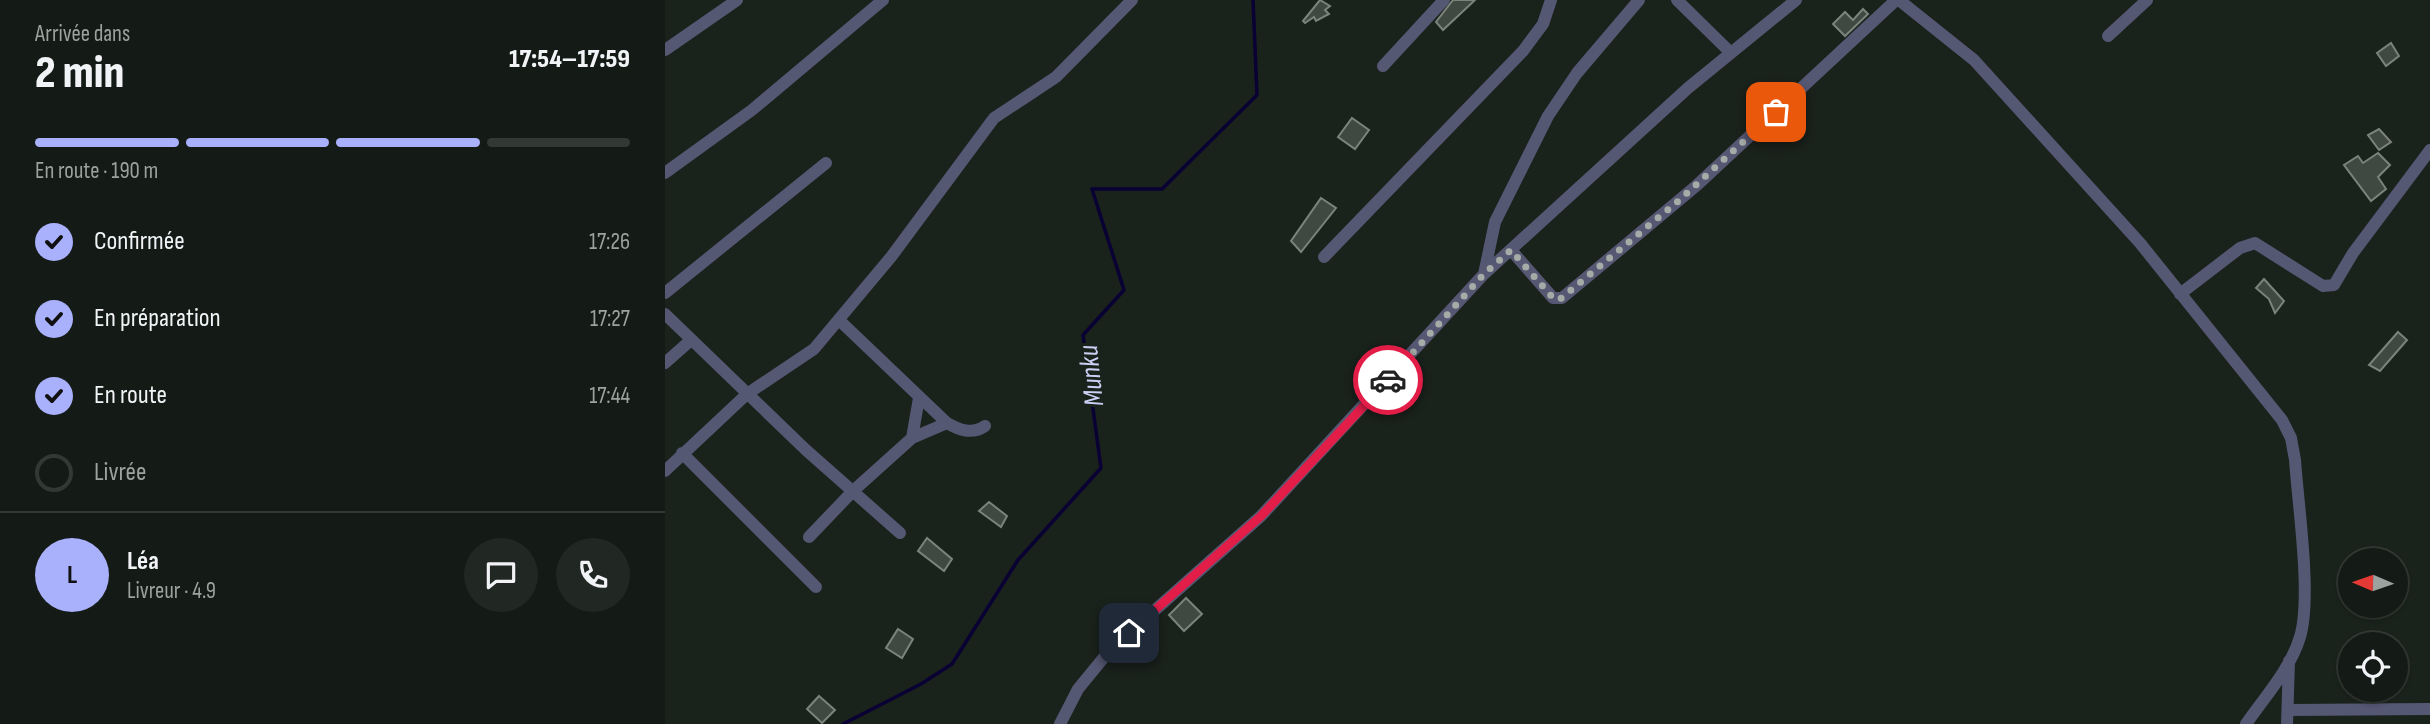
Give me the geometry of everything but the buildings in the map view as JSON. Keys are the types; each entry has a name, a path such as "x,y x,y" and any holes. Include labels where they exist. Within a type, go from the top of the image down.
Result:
{"street":[{"path":"665,50 737,0"},
{"path":"665,173 752,110 883,0"},
{"path":"665,471 747,394 799,362 839,320 899,247 994,118 1056,77 1132,0"},
{"path":"1383,66 1444,0"},
{"path":"1324,257 1523,51 1543,24 1551,0"},
{"path":"1484,274 1495,222 1548,116 1577,73 1639,0"},
{"path":"1677,0 1731,53"},
{"path":"1059,724 1078,690 1110,650 1261,516 1484,274 1688,88 1796,0"},
{"path":"2108,36 2147,0"},
{"path":"1511,250 1553,298 1562,298 1696,186 1904,2 1973,60 2140,243 2282,419 2291,438 2304,613 2300,639 2289,661 2246,724"},
{"path":"2180,294 2240,248 2255,243 2323,286 2334,285 2353,253 2430,150"},
{"path":"665,293 826,163"},
{"path":"665,314 747,394 901,533"},
{"path":"839,320 947,423 964,431 979,430 985,426"},
{"path":"665,363 691,340"},
{"path":"912,438 919,398"},
{"path":"809,537 853,491 912,438 947,423"},
{"path":"682,453 816,587"},
{"path":"2287,724 2289,661"},
{"path":"2289,710 2430,709"}],"waterway":[{"name":"Munku","path":"843,724 921,684 952,664 1018,560 1101,468 1083,335 1124,290 1092,189 1162,189 1257,95 1253,0"}],"way so far":[{"path":"1388,380 1484,274 1511,250 1553,298 1559,300 1696,186 1776,112"}],"route":[{"path":"1129,633 1261,516 1388,380"}]}
